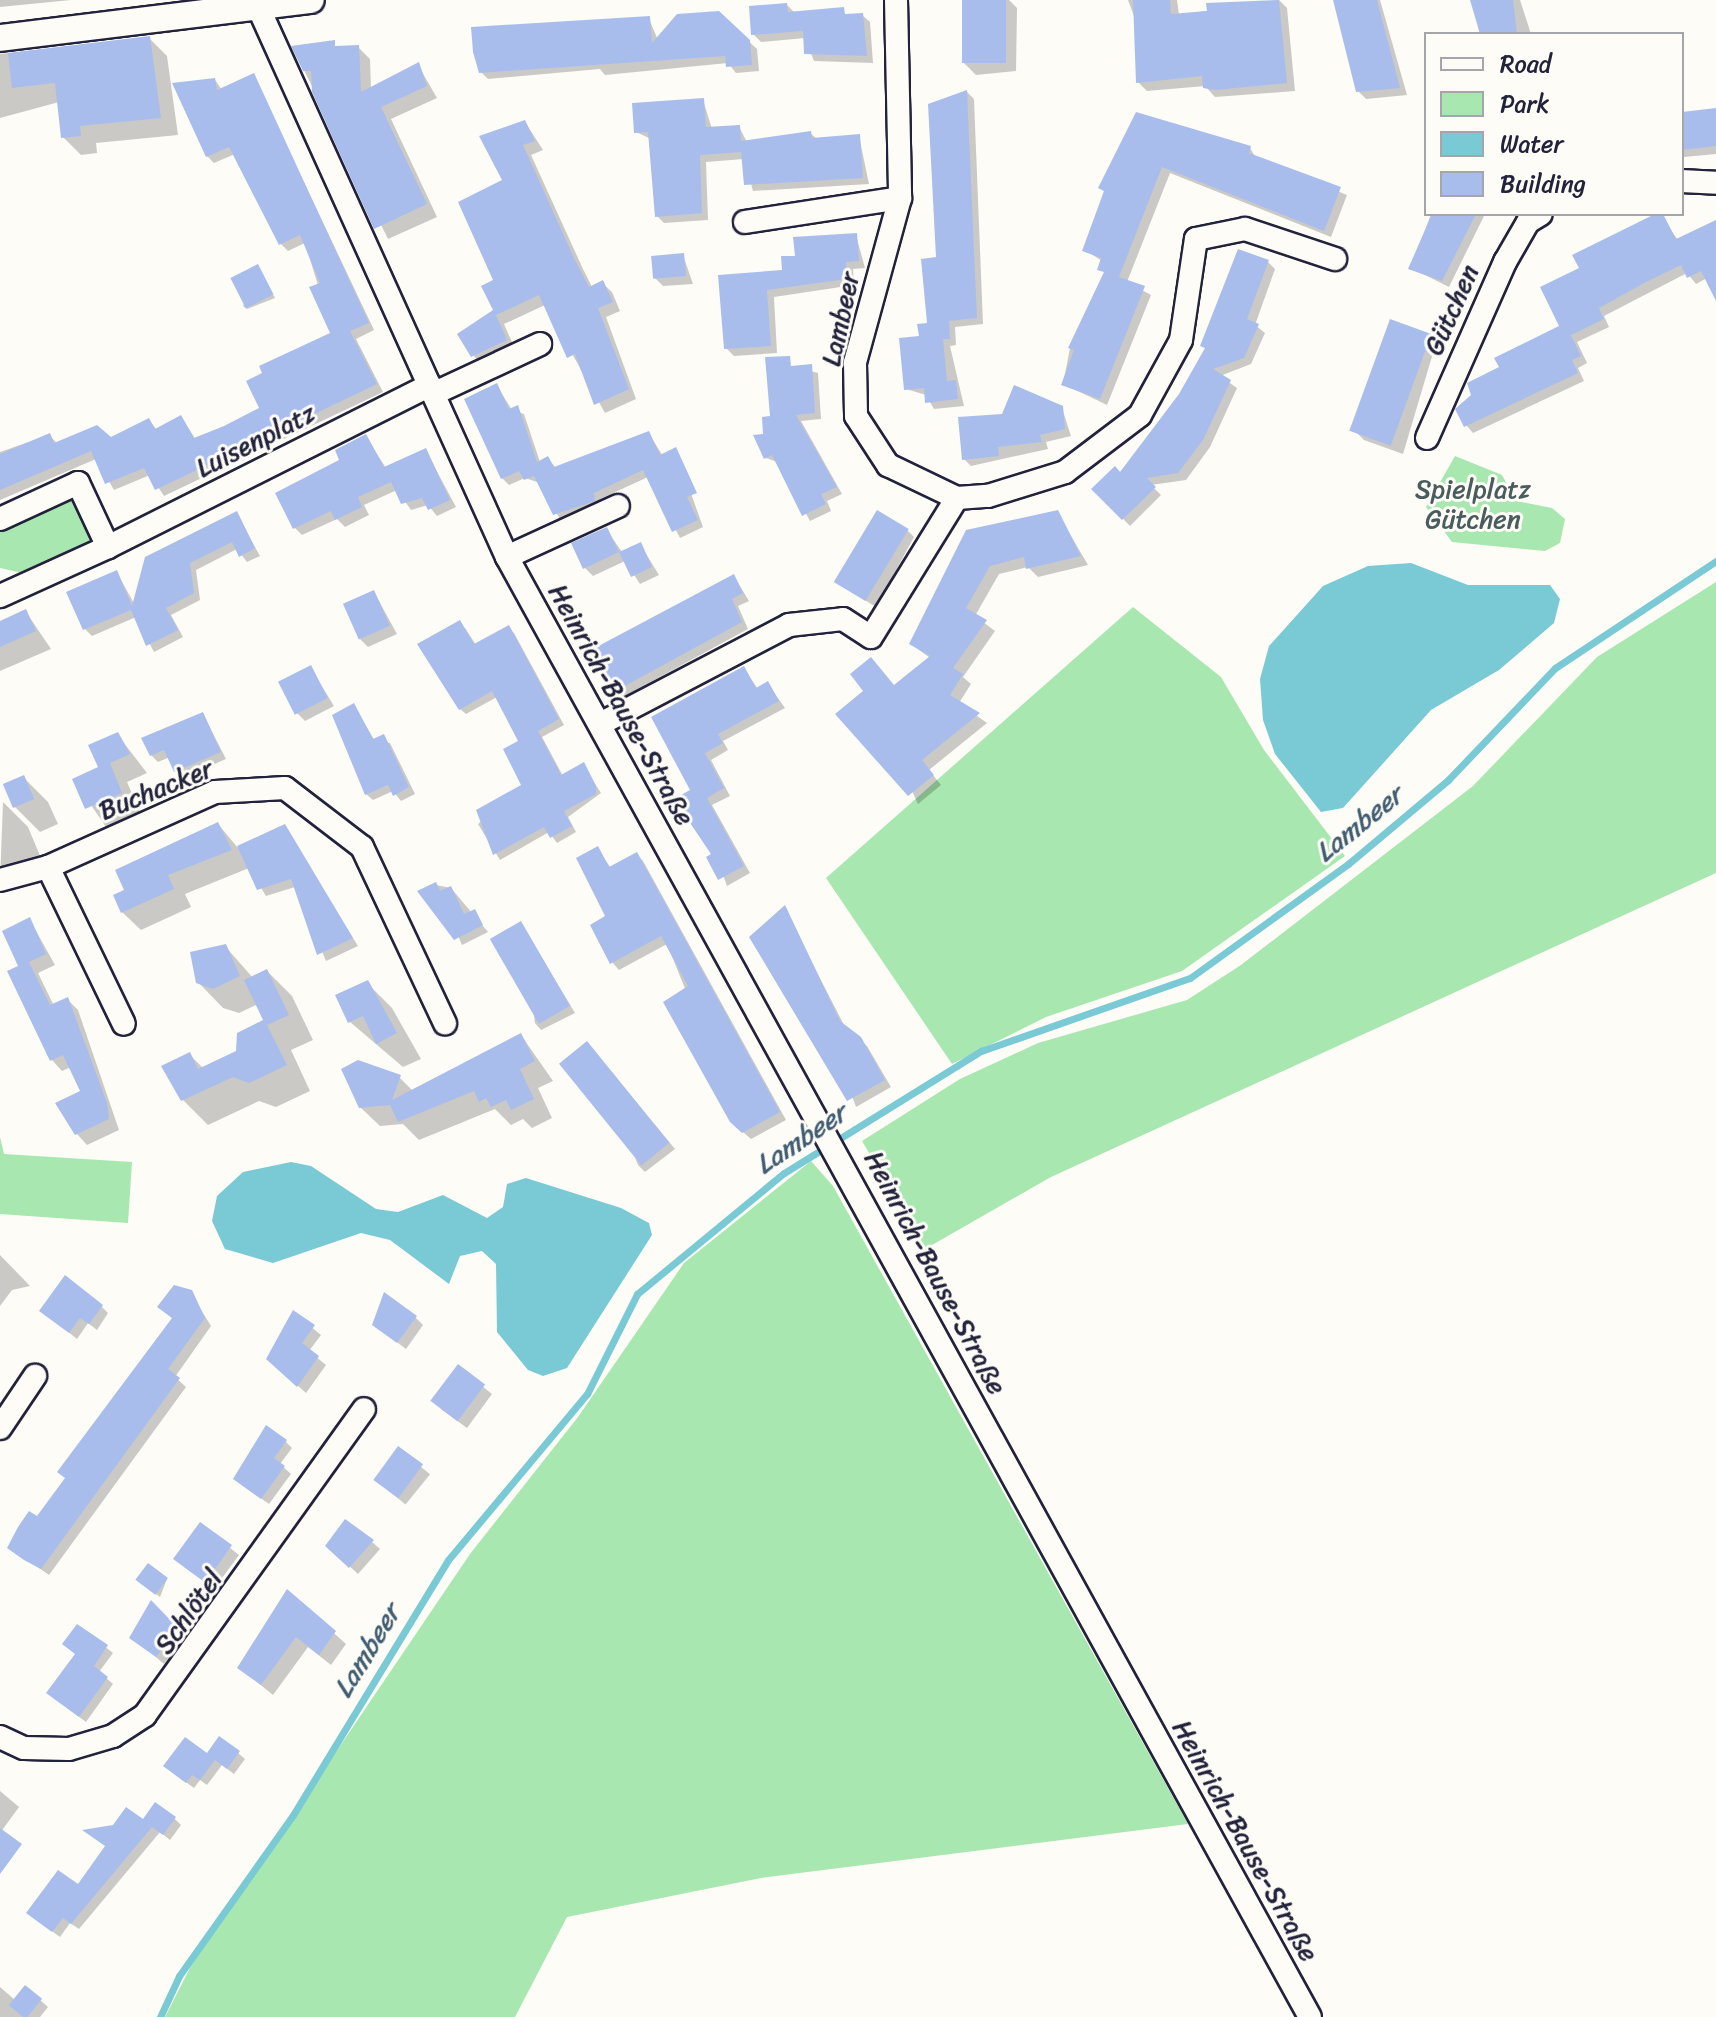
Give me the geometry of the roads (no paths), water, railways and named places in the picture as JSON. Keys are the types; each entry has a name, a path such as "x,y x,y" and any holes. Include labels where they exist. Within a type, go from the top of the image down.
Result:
{"street":[{"path":"0,38 256,2 311,0"},
{"name":"Lambeer","path":"896,0 900,198 855,363 856,416 888,465 957,498"},
{"name":"Heinrich-Bause-Straße","path":"256,2 507,557 832,1142 1310,2017"},
{"path":"1684,181 1716,183"},
{"path":"745,222 900,198"},
{"name":"Gütchen","path":"1427,438 1505,262 1528,222 1538,216"},
{"path":"600,724 726,654 802,623 843,619 871,637 957,498 988,496 1065,472 1140,415 1181,340 1196,239 1245,229 1335,259"},
{"path":"433,389 540,344"},
{"name":"Luisenplatz","path":"0,596 433,389"},
{"path":"0,519 78,483 108,547"},
{"path":"507,557 618,506"},
{"name":"Buchacker","path":"0,880 48,867 215,792 285,788 362,847 445,1023"},
{"path":"48,867 124,1024"},
{"path":"0,1428 35,1376"},
{"name":"Schlötel","path":"0,1737 24,1748 69,1749 113,1736 145,1715 364,1409"}],"water":[{"path":"1411,563 1468,585 1550,585 1560,599 1554,623 1499,670 1431,710 1343,808 1321,812 1275,754 1263,720 1260,679 1269,646 1323,586 1368,566"},
{"path":"291,1162 311,1166 376,1209 398,1212 443,1195 487,1218 503,1207 507,1184 526,1178 621,1208 649,1223 652,1235 567,1368 543,1376 528,1370 497,1332 496,1264 482,1251 460,1256 449,1284 390,1240 361,1233 273,1263 225,1249 212,1221 217,1196 243,1172"}],"waterway":[{"name":"Lambeer","path":"160,2017 179,1976 293,1815 448,1560 587,1394 637,1294 784,1173 981,1051 1190,978 1348,864 1448,780 1555,668 1716,561"}],"park label":[{"name":"Spielplatz Gütchen","path":"1473,505"}]}
